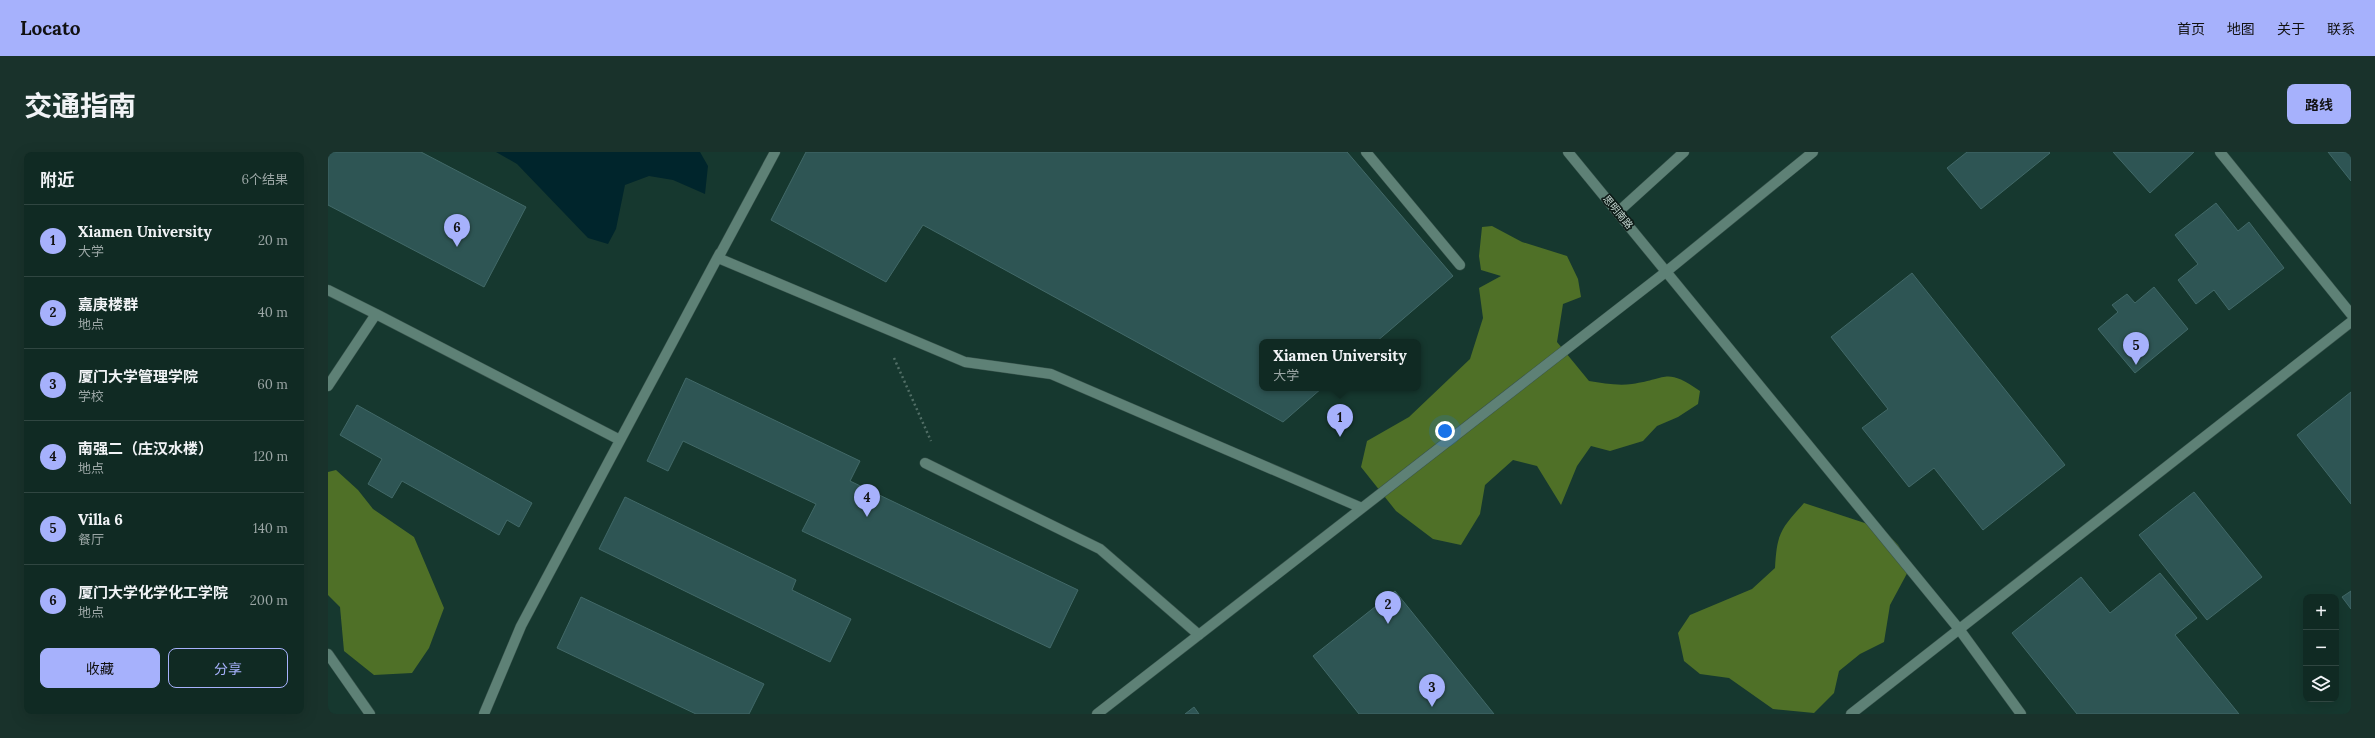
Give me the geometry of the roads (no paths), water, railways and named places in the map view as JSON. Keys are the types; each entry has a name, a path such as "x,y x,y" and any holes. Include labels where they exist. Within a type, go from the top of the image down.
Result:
{"street":[{"path":"484,714 521,626 775,152"},
{"path":"1366,152 1460,265"},
{"name":"思明南路","path":"1568,152 1959,629 2021,714"},
{"path":"1618,212 1684,152"},
{"path":"1097,714 1667,271 1813,152"},
{"path":"2220,152 2351,314"},
{"path":"721,253 718,258 965,362 1051,374 1362,508"},
{"path":"328,290 620,440"},
{"path":"328,386 376,314"},
{"path":"1851,714 2351,322"},
{"path":"925,463 1100,549 1199,635"},
{"path":"328,654 370,714"}],"water":[{"path":"496,152 700,152 708,166 705,194 673,180 649,176 625,185 616,229 608,244 588,238 517,164"}],"place":[{"name":"厦门大学化学化工学院","path":"457,247"},
{"name":"Villa 6","path":"2136,365"},
{"name":"Xiamen University","path":"1340,437"},
{"name":"南强二（庄汉水楼）","path":"867,517"},
{"name":"嘉庚楼群","path":"1388,624"},
{"name":"厦门大学管理学院","path":"1432,707"}]}
